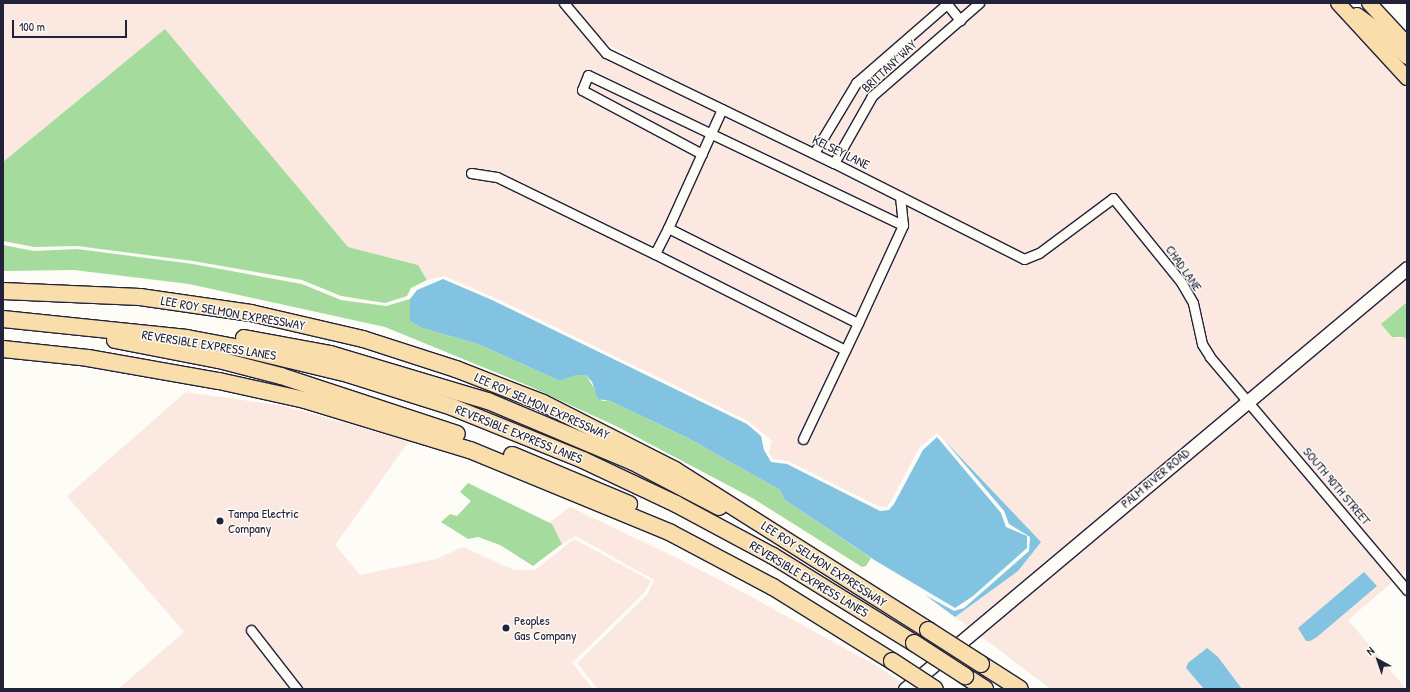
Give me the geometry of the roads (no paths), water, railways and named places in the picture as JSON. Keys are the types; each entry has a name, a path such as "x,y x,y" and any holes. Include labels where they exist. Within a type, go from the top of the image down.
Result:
{"highway":[{"name":"LEE ROY SELMON EXPRESSWAY","path":"3,291 108,295 211,307 292,322 381,345 492,382 585,423 675,470 1020,689"},
{"path":"3,315 26,312 134,322 222,334 338,356 453,389 534,419 633,462 733,513 756,520"},
{"name":"REVERSIBLE EXPRESS LANES","path":"3,319 187,338 244,348 348,374 452,407 583,460 676,504 779,560 914,643 985,689"},
{"path":"19,320 31,327 89,335 219,360 281,376 429,424 626,502 745,563 773,587"},
{"path":"3,349 88,358 190,375 305,400 388,423 470,450 671,533 773,587 935,689"}],"main road":[{"path":"1369,3 1407,44"},
{"path":"1342,7 1376,28 1407,58"},
{"path":"1342,7 1407,78"}],"street":[{"name":"KELSEY LANE","path":"564,3 606,53 834,163 1024,259 1039,253 1113,198"},
{"name":"BRITTANY WAY","path":"834,163 872,96 979,3"},
{"path":"948,4 960,20"},
{"name":"BRITTANY WAY","path":"814,154 856,82 948,4"},
{"path":"702,154 582,90 588,75 903,225"},
{"path":"655,254 722,109"},
{"path":"471,173 497,177 655,254 845,350"},
{"path":"803,439 903,225 900,196"},
{"name":"CHAD LANE","path":"1113,198 1180,282 1193,303 1202,344 1210,357 1248,399"},
{"path":"668,228 858,323"},
{"name":"PALM RIVER ROAD","path":"905,689 1248,399 1407,268"},
{"name":"SOUTH 90TH STREET","path":"1248,399 1407,590"},
{"path":"251,630 297,689"}],"water":[{"path":"443,279 492,300 747,424 761,436 764,450 771,462 787,464 880,511 889,510 894,504 923,450 937,437 1001,513 1006,527 1027,536 1027,548 973,596 955,608 876,561 785,500 780,490 688,438 610,401 598,399 592,382 586,375 577,375 560,381 478,344 422,328 410,321 410,299 417,290"},
{"path":"945,441 1041,542 1018,571 955,617 925,595 954,611 964,608 1029,551 1030,537 1009,524 1004,511"},
{"path":"1364,572 1377,586 1317,637 1310,641 1306,641 1298,628"},
{"path":"1207,648 1218,657 1242,689 1204,689 1186,668 1188,663"}],"place":[{"name":"Tampa Electric Company","path":"220,521"},
{"name":"Peoples Gas Company","path":"506,628"}]}
